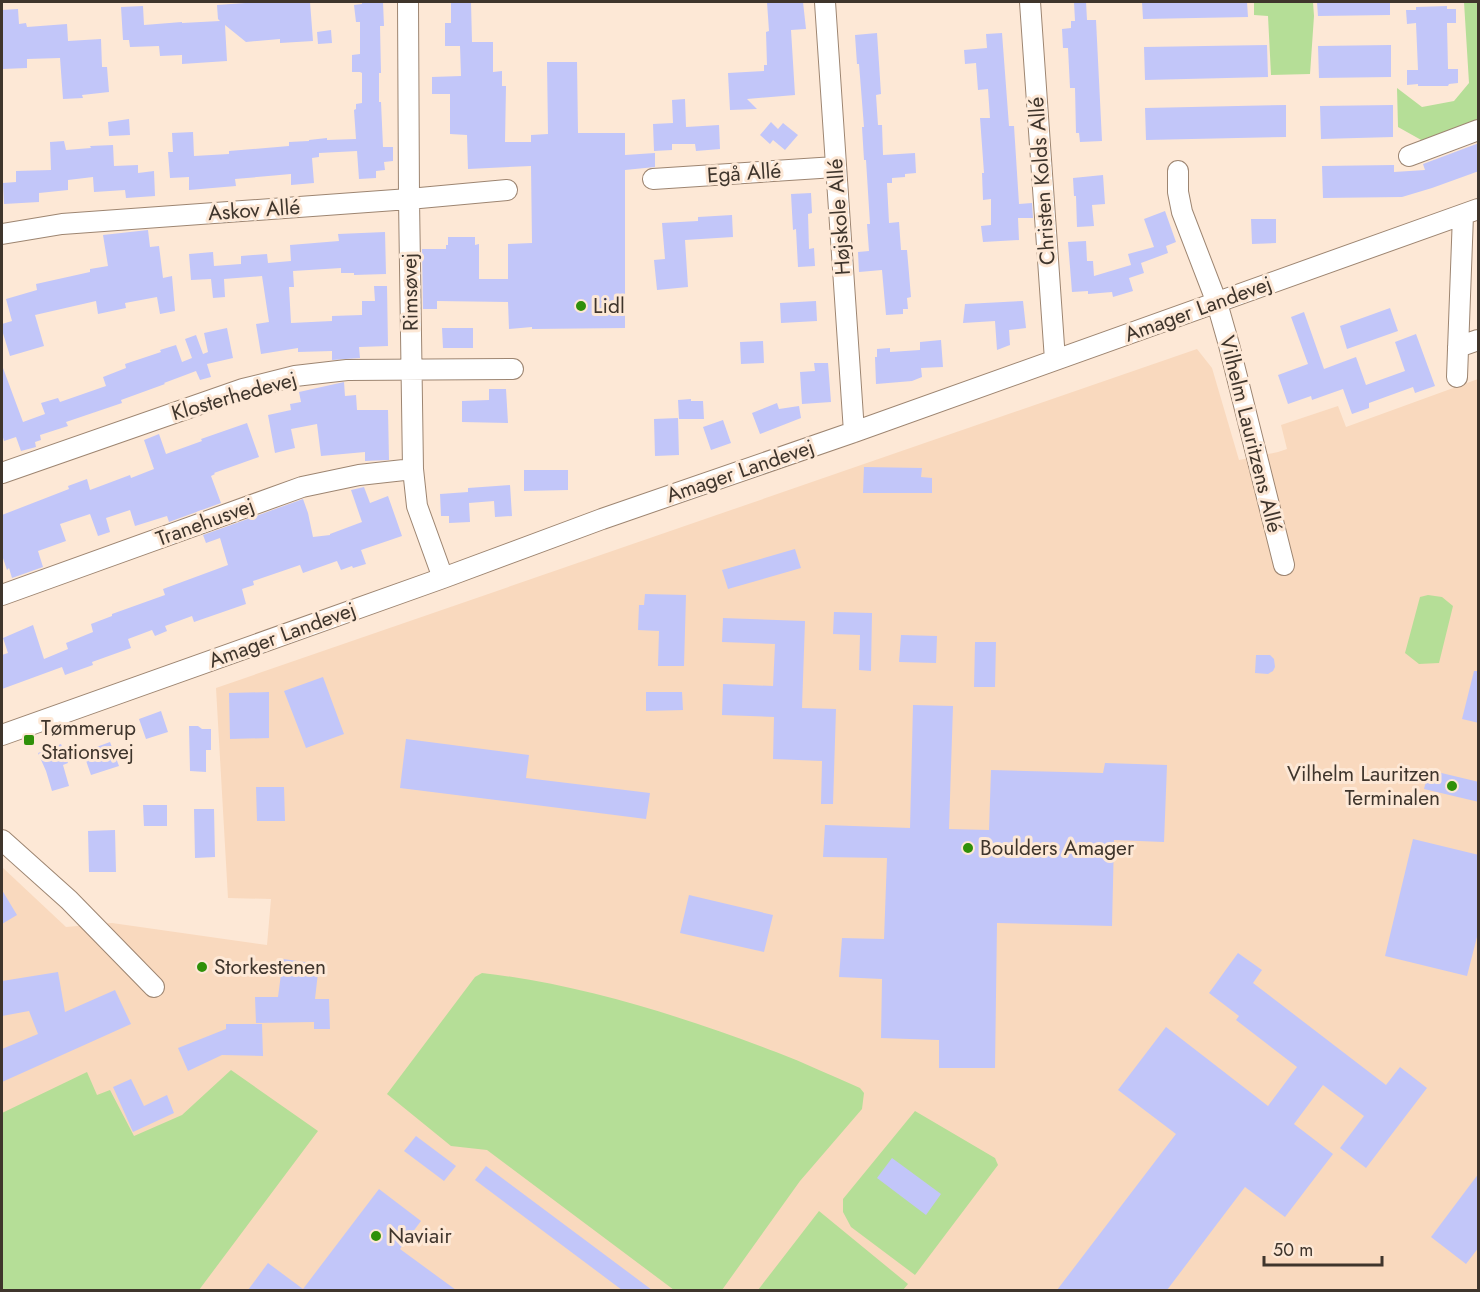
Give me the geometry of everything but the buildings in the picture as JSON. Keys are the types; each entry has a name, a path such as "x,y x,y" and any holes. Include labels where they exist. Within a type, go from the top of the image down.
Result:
{"street":[{"name":"Rimsøvej","path":"408,2 413,469 417,506 443,578"},
{"name":"Højskole Allé","path":"825,2 854,432"},
{"name":"Christen Kolds Allé","path":"1030,2 1055,360"},
{"path":"1409,156 1479,130"},
{"name":"Egå Allé","path":"653,179 835,167"},
{"name":"Vilhelm Lauritzens Allé","path":"1178,171 1178,192 1182,212 1217,303 1284,565"},
{"name":"Askov Allé","path":"2,234 62,224 507,190"},
{"name":"Amager Landevej","path":"2,735 613,515 854,432 1471,212"},
{"path":"1456,377 1471,212"},
{"path":"1458,347 1479,340"},
{"name":"Klosterhedevej","path":"2,472 243,388 295,376 347,370 513,369"},
{"name":"Tranehusvej","path":"2,595 302,487 359,475 413,469"},
{"path":"2,840 69,900 154,987"}],"shaded area":[{"path":"1197,349 1212,368 1239,460 1287,449 1281,425 1338,406 1346,427 1478,379 1478,1290 2,1290 2,867 66,927 112,923 267,945 271,899 228,898 216,688"}],"green space":[{"path":"1254,2 1313,2 1310,74 1271,75 1268,16 1254,15"},
{"path":"1464,2 1478,2 1478,121 1423,141 1398,127 1397,88 1422,107 1454,101 1469,83"},
{"path":"1428,595 1442,597 1453,606 1439,663 1419,664 1405,653 1420,597"},
{"path":"482,973 557,985 632,1003 741,1039 860,1088 864,1093 862,1109 800,1181 722,1290 674,1290 487,1150 451,1146 387,1094 475,977"},
{"path":"231,1070 318,1131 199,1290 2,1290 2,1113 87,1072 97,1095 110,1090 134,1136 182,1115"},
{"path":"915,1111 995,1158 998,1165 915,1275 851,1227 843,1212 843,1199"},
{"path":"819,1211 908,1284 903,1290 758,1290"}],"place":[{"name":"Lidl","path":"581,306"},
{"name":"Tømmerup Stationsvej","path":"29,740"},
{"name":"Vilhelm Lauritzen Terminalen","path":"1452,786"},
{"name":"Boulders Amager","path":"968,848"},
{"name":"Storkestenen","path":"202,967"},
{"name":"Naviair","path":"376,1236"}]}
